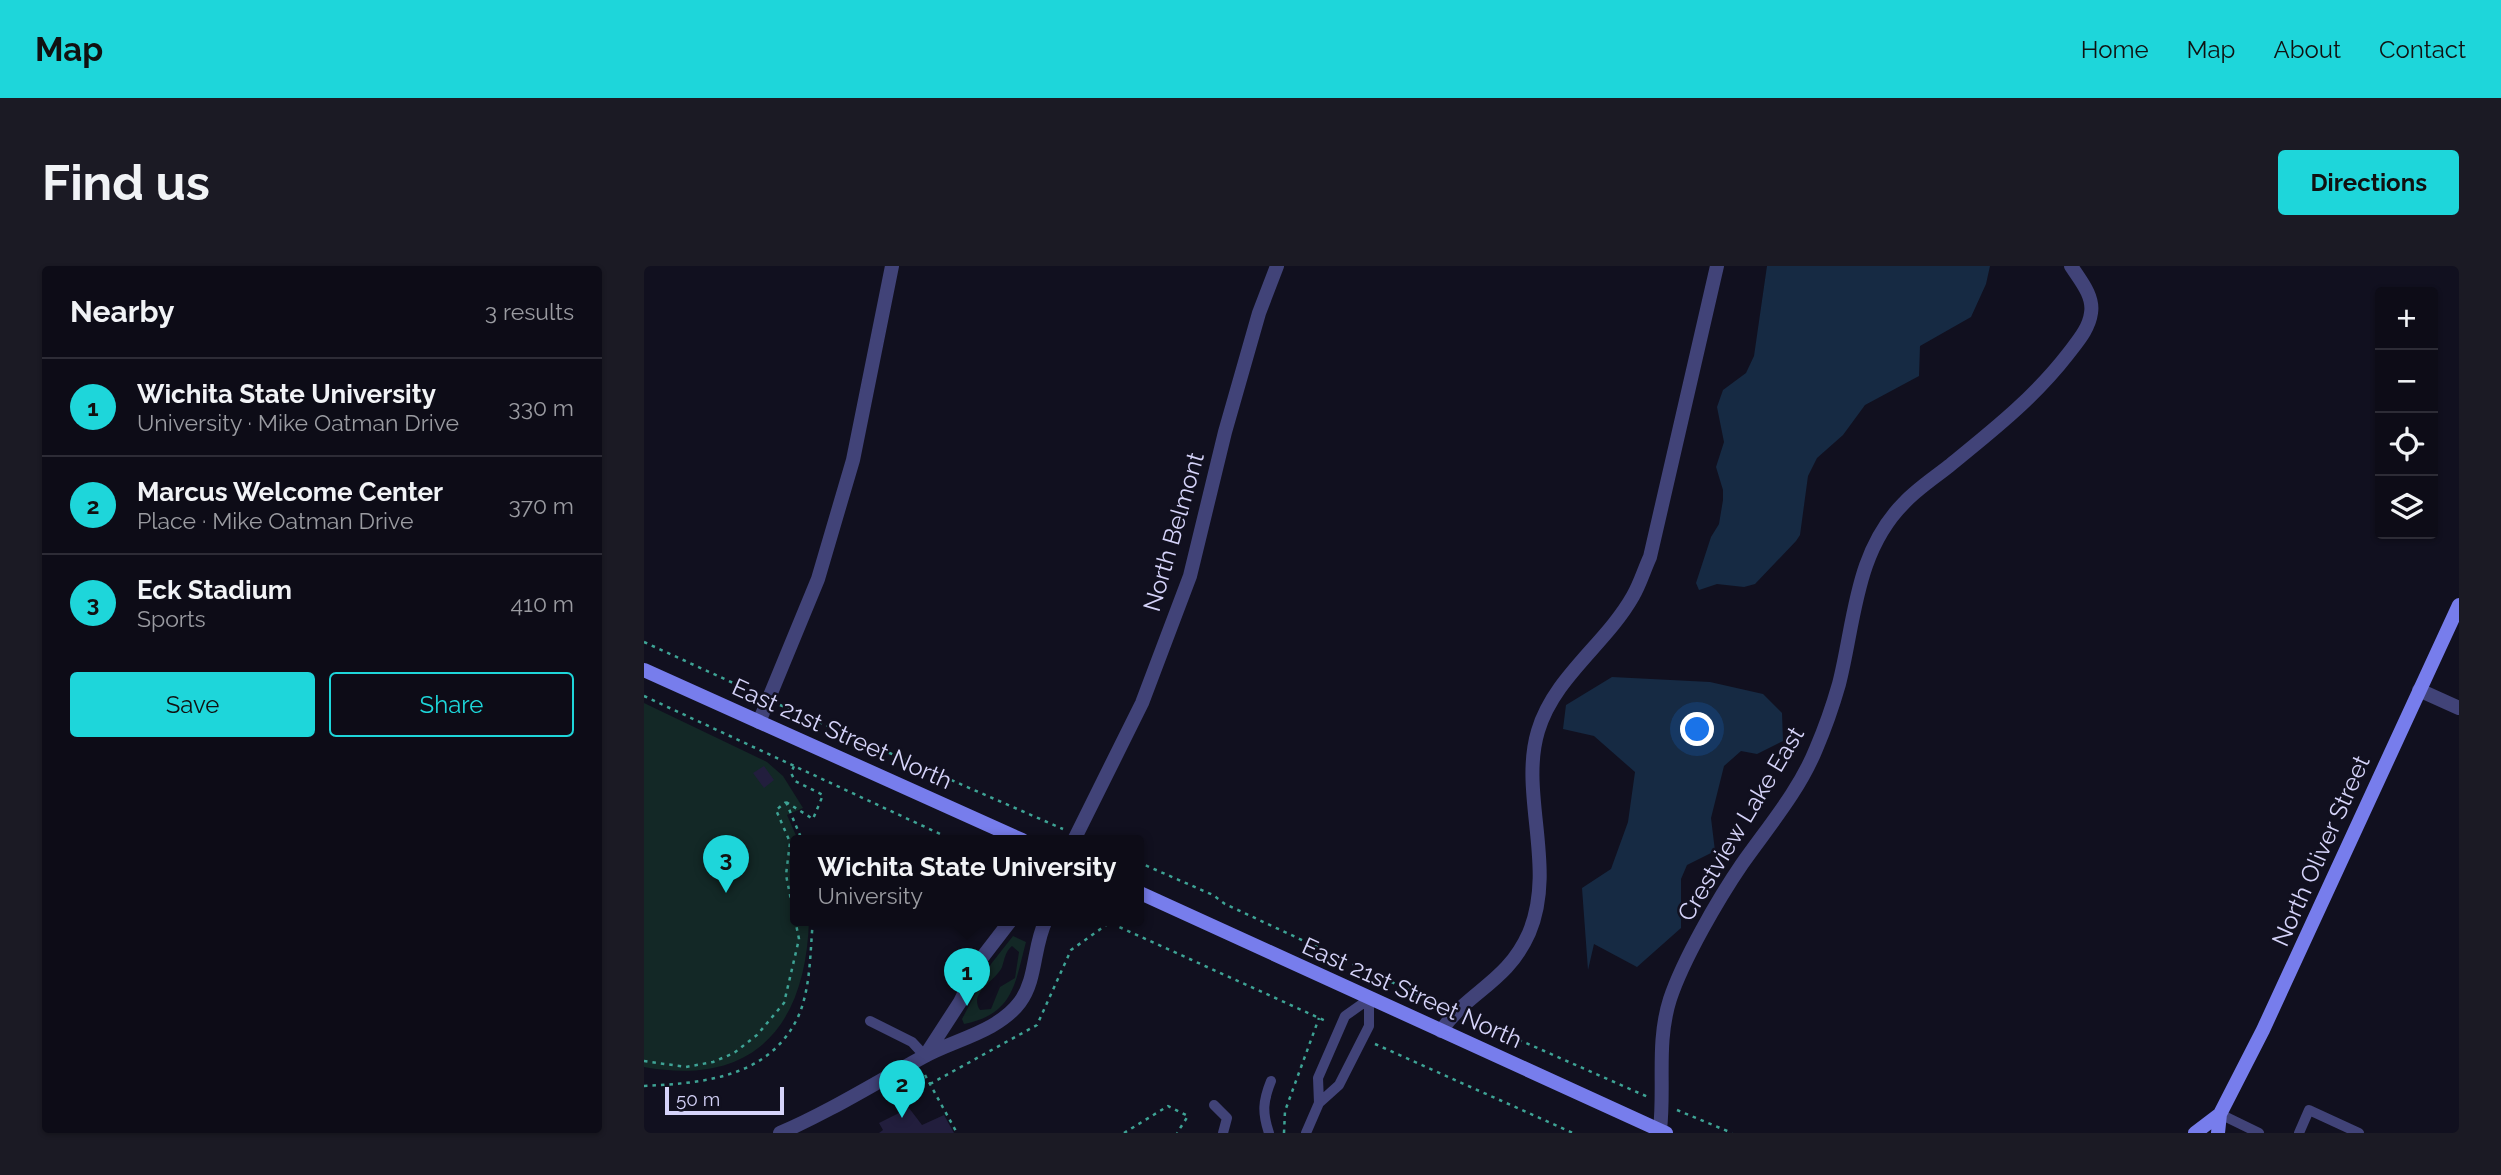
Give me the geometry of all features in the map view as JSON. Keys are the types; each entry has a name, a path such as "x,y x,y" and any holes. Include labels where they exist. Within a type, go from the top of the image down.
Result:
{"main road":[{"name":"North Oliver Street","path":"2218,1133 2220,1114 2263,1030 2459,605"},
{"name":"East 21st Street North","path":"644,670 1011,835"},
{"name":"East 21st Street North","path":"1144,894 1663,1132"},
{"name":"North Oliver Street","path":"2196,1133 2220,1114"}],"street":[{"path":"759,722 818,579 853,460 892,266"},
{"name":"North Belmont","path":"1076,835 1142,703 1190,576 1243,369 1259,313 1277,266"},
{"path":"1441,1031 1455,1011 1507,971 1529,932 1539,889 1540,840 1533,774 1538,732 1557,692 1633,597 1650,557 1703,317 1717,266"},
{"name":"Crestview Lake East","path":"1663,1132 1660,1057 1671,998 1698,942 1741,866 1778,816 1815,751 1839,685 1862,573 1879,535 1904,503 2008,418 2049,379 2087,328 2092,312 2089,295 2071,266"},
{"path":"2419,690 2459,708"},
{"path":"925,1056 955,1011 981,959 1006,926"},
{"path":"780,1133 925,1056 957,1043 1013,1010 1028,985 1044,926"}],"lane":[{"path":"1319,1103 1318,1078 1345,1016 1369,999"},
{"path":"1306,1133 1319,1103 1339,1085 1369,1026 1369,999"},
{"path":"870,1021 912,1042 925,1056"},
{"path":"1269,1133 1262,1115 1263,1100 1271,1081"},
{"path":"1214,1105 1227,1118 1223,1133"},
{"path":"2299,1133 2309,1110 2359,1133"},
{"path":"2220,1114 2259,1133"}],"path":[{"path":"644,642 1071,835"},
{"path":"644,696 942,835"},
{"path":"786,802 813,819 823,795 795,781 791,773 794,766"},
{"path":"786,802 800,835"},
{"path":"786,802 776,810 790,842 786,875 790,895"},
{"path":"1144,864 1213,895 1225,904 1318,950 1732,1133"},
{"path":"644,1061 686,1067 734,1053 757,1035 784,1003 799,939 796,926"},
{"path":"644,1086 700,1084 740,1073 777,1047 798,1016 806,983 812,926"},
{"path":"1284,1133 1284,1111 1319,1018"},
{"path":"917,1079 925,1074 957,1133"},
{"path":"1124,1133 1168,1106 1188,1116 1177,1133"}],"green space":[{"path":"644,703 767,762 783,776 803,808 787,815 796,835 790,835 790,926 809,926 806,958 797,990 784,1018 767,1041 744,1057 716,1067 683,1071 644,1067"},
{"path":"1013,936 1026,942 1010,995 993,1013 964,1024 962,1019 991,964","holes":["1012,946 1019,952 1015,978 1000,987 991,1009 980,1010 977,1004 980,992 999,972"]}],"water":[{"path":"1767,266 1990,266 1986,284 1971,317 1920,346 1919,376 1865,405 1843,435 1817,458 1808,476 1800,535 1796,541 1755,584 1744,587 1717,584 1699,590 1696,583 1711,537 1719,524 1723,500 1716,467 1724,442 1717,407 1723,390 1746,373 1754,356"},
{"path":"1612,677 1710,682 1763,694 1782,713 1783,741 1757,754 1741,751 1724,766 1711,818 1715,851 1687,865 1681,879 1681,928 1637,967 1594,944 1588,970 1582,888 1611,869 1628,822 1635,772 1594,736 1563,729 1566,705"}],"building":[{"path":"764,766 774,780 764,788 753,773"},
{"path":"909,1108 922,1125 944,1115 954,1133 879,1133 883,1130 879,1123"}],"place":[{"name":"Eck Stadium","path":"726,893"},
{"name":"Wichita State University","path":"967,1006"},
{"name":"Marcus Welcome Center","path":"902,1118"}]}
